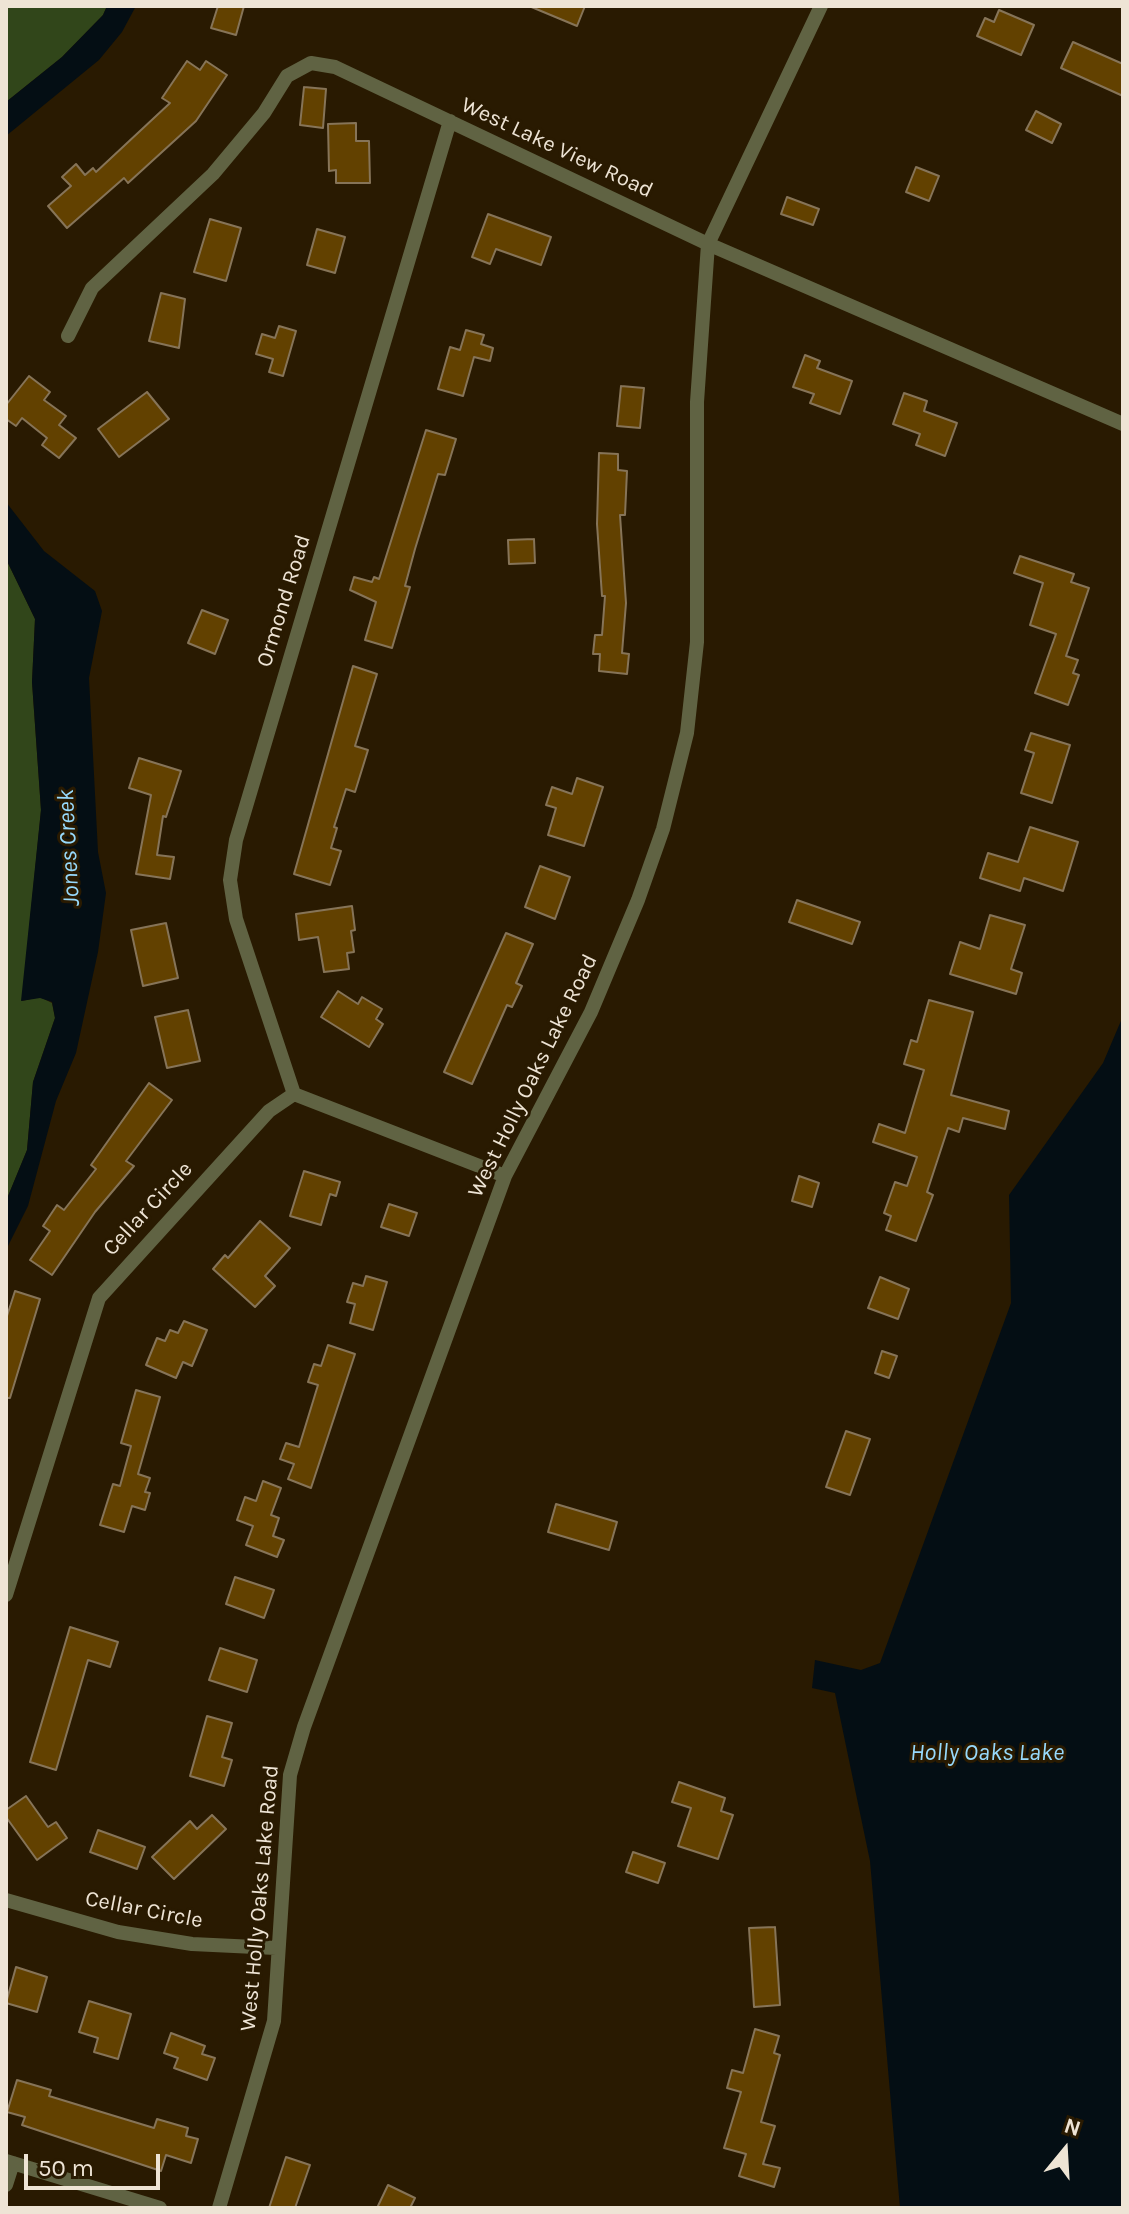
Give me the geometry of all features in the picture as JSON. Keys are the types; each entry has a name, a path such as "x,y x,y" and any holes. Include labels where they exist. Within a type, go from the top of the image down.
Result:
{"street":[{"name":"West Holly Oaks Lake Road","path":"219,2208 274,2021 278,1983 276,1948 290,1775 304,1727 505,1176 591,1012 638,900 663,829 687,733 697,642 697,402 708,244 821,6"},
{"name":"West Lake View Road","path":"68,336 92,288 213,174 264,113 287,76 311,63 335,67 708,244 1123,424"},
{"name":"Ormond Road","path":"294,1094 236,919 230,880 236,840 450,121"},
{"path":"294,1094 505,1176"},
{"name":"Cellar Circle","path":"6,1595 99,1298 269,1111 294,1094"},
{"name":"Cellar Circle","path":"6,1900 118,1932 192,1944 276,1948"},
{"path":"6,2185 9,2162 160,2208"}],"green space":[{"path":"6,6 107,6 103,15 62,57 6,102"},
{"path":"6,559 35,619 32,682 41,810 22,1001 40,997 52,1003 55,1018 33,1082 27,1150 6,1201"}],"water":[{"path":"107,6 136,6 122,32 99,60 6,136 6,102 62,57 103,15"},
{"name":"Jones Creek","path":"6,502 44,551 95,591 102,611 89,678 98,852 106,893 98,952 76,1053 56,1101 28,1206 6,1250 6,1201 27,1150 33,1082 55,1018 52,1002 40,998 21,1001 41,810 32,682 35,619 6,559"},
{"name":"Holly Oaks Lake","path":"1123,1016 1123,2208 900,2208 870,1861 835,1693 812,1688 815,1660 861,1670 880,1663 1011,1303 1009,1195 1103,1063"}],"building":[{"path":"218,6 244,6 236,35 211,28"},
{"path":"529,6 585,6 577,26"},
{"path":"999,10 1034,25 1021,55 977,36 985,18 994,22"},
{"path":"1073,42 1123,64 1123,96 1061,68"},
{"path":"187,61 200,70 206,61 227,75 196,121 128,183 124,178 67,228 48,206 71,186 62,177 76,164 85,175 93,168 96,172 170,103 162,98"},
{"path":"304,87 326,89 323,128 300,125"},
{"path":"1036,111 1061,124 1052,143 1026,130"},
{"path":"356,123 356,141 369,141 370,183 336,183 336,170 329,171 328,124"},
{"path":"916,167 939,176 929,201 906,192"},
{"path":"787,197 819,209 813,225 781,214"},
{"path":"488,214 551,237 541,265 496,249 490,264 472,257"},
{"path":"210,219 241,228 226,281 194,272"},
{"path":"317,229 345,237 335,273 307,265"},
{"path":"161,293 185,299 179,348 149,341"},
{"path":"279,326 296,331 283,376 269,372 273,359 256,354 262,334 275,338"},
{"path":"466,330 484,335 481,344 493,348 490,361 474,357 463,396 438,389 450,347 460,350"},
{"path":"805,355 820,361 817,368 852,381 840,414 810,403 814,394 793,387"},
{"path":"29,376 50,392 44,400 66,416 59,425 76,438 59,458 42,445 47,438 22,418 16,426 6,419 6,405"},
{"path":"621,386 644,388 640,428 617,426"},
{"path":"147,392 169,419 119,457 98,429"},
{"path":"904,393 927,401 924,411 957,423 945,456 916,445 920,434 893,424"},
{"path":"426,430 456,439 445,475 438,474 415,549 405,586 410,587 392,648 365,640 376,602 350,590 354,577 372,582 374,577 379,579"},
{"path":"599,453 618,454 618,470 627,471 625,515 620,515 626,603 622,653 629,654 627,674 599,671 600,654 593,654 595,635 602,635 605,596 602,596 597,524"},
{"path":"534,539 535,563 509,564 508,540"},
{"path":"1020,556 1074,574 1071,582 1089,588 1066,656 1078,660 1073,673 1079,675 1068,705 1035,693 1056,634 1030,625 1043,583 1014,573"},
{"path":"202,610 228,620 215,654 188,643"},
{"path":"353,666 377,674 355,746 368,750 355,792 346,789 334,827 337,828 331,848 341,851 330,885 294,874"},
{"path":"1031,733 1070,745 1052,803 1021,793 1034,753 1025,750"},
{"path":"139,758 181,771 166,817 163,816 157,855 174,857 170,879 136,874 151,795 129,788"},
{"path":"577,778 603,787 584,846 548,835 556,808 546,805 552,787 572,794"},
{"path":"1030,827 1078,842 1063,891 1024,878 1020,891 980,878 988,853 1018,862"},
{"path":"540,866 570,877 555,919 525,907"},
{"path":"797,900 860,922 852,944 789,922"},
{"path":"352,906 354,952 347,953 349,969 324,972 318,937 299,940 296,914"},
{"path":"990,915 1025,925 1011,969 1022,973 1016,994 950,974 960,942 980,949"},
{"path":"166,923 178,978 143,986 131,930"},
{"path":"506,933 533,944 516,983 522,986 512,1007 507,1005 472,1084 444,1072"},
{"path":"338,991 358,1004 362,997 382,1009 376,1019 383,1024 369,1047 321,1017"},
{"path":"929,1000 973,1012 951,1095 1009,1111 1005,1129 963,1118 959,1132 948,1128 927,1192 933,1195 916,1241 886,1230 891,1216 884,1213 895,1182 907,1186 917,1157 873,1142 879,1124 905,1133 924,1070 904,1064 911,1040 917,1042"},
{"path":"188,1010 200,1061 167,1068 155,1017"},
{"path":"149,1083 172,1100 126,1161 134,1166 95,1212 52,1275 30,1260 50,1231 43,1226 57,1205 64,1210 96,1169 91,1165"},
{"path":"304,1171 340,1182 336,1196 330,1194 321,1225 290,1216"},
{"path":"799,1176 819,1183 812,1207 792,1201"},
{"path":"389,1204 417,1213 409,1236 381,1227"},
{"path":"260,1221 290,1248 265,1276 275,1286 255,1307 213,1269 225,1255 228,1258"},
{"path":"366,1276 387,1282 373,1330 350,1323 355,1304 347,1302 353,1283 363,1286"},
{"path":"880,1277 909,1289 898,1319 868,1308"},
{"path":"15,1291 40,1299 10,1398 6,1398 6,1319"},
{"path":"184,1321 207,1330 192,1366 183,1362 176,1378 146,1365 157,1338 165,1341 170,1330 178,1333"},
{"path":"328,1345 355,1354 311,1488 288,1479 294,1464 280,1459 286,1443 299,1447 318,1385 308,1382 314,1364 321,1366"},
{"path":"882,1351 897,1356 889,1378 875,1373"},
{"path":"136,1390 160,1397 138,1474 150,1478 145,1492 150,1493 145,1510 132,1506 124,1532 100,1525 113,1484 120,1486 131,1446 121,1443"},
{"path":"846,1431 870,1439 850,1495 826,1487"},
{"path":"263,1481 281,1488 271,1515 279,1518 273,1536 284,1540 277,1557 246,1545 253,1526 237,1520 245,1497 256,1501"},
{"path":"556,1504 617,1522 609,1550 548,1532"},
{"path":"235,1577 274,1590 264,1618 226,1604"},
{"path":"70,1627 118,1642 110,1667 88,1660 56,1770 30,1762"},
{"path":"220,1648 257,1660 247,1692 209,1680"},
{"path":"207,1716 232,1723 222,1757 232,1760 224,1786 190,1776"},
{"path":"679,1782 725,1798 721,1811 733,1815 718,1859 678,1846 691,1808 672,1802"},
{"path":"26,1796 48,1827 56,1822 67,1838 37,1860 6,1817 6,1810"},
{"path":"212,1815 226,1829 174,1879 152,1857 190,1821 197,1829"},
{"path":"98,1830 145,1847 137,1869 90,1852"},
{"path":"633,1852 665,1863 658,1883 626,1872"},
{"path":"775,1927 780,2005 754,2007 749,1928"},
{"path":"16,1967 47,1977 37,2012 6,2003"},
{"path":"89,2001 131,2014 118,2059 94,2052 98,2038 79,2032"},
{"path":"755,2029 779,2036 774,2053 780,2055 761,2122 775,2126 763,2164 780,2168 774,2187 739,2176 746,2154 724,2148 741,2092 727,2088 732,2070 743,2073"},
{"path":"171,2033 205,2046 202,2054 215,2058 207,2080 174,2068 178,2058 164,2053"},
{"path":"17,2080 51,2090 49,2096 154,2128 157,2119 188,2128 186,2136 198,2139 191,2163 166,2155 161,2171 22,2125 25,2117 7,2112"},
{"path":"286,2157 310,2165 295,2208 269,2208"},
{"path":"388,2185 415,2198 410,2208 377,2208"}]}
